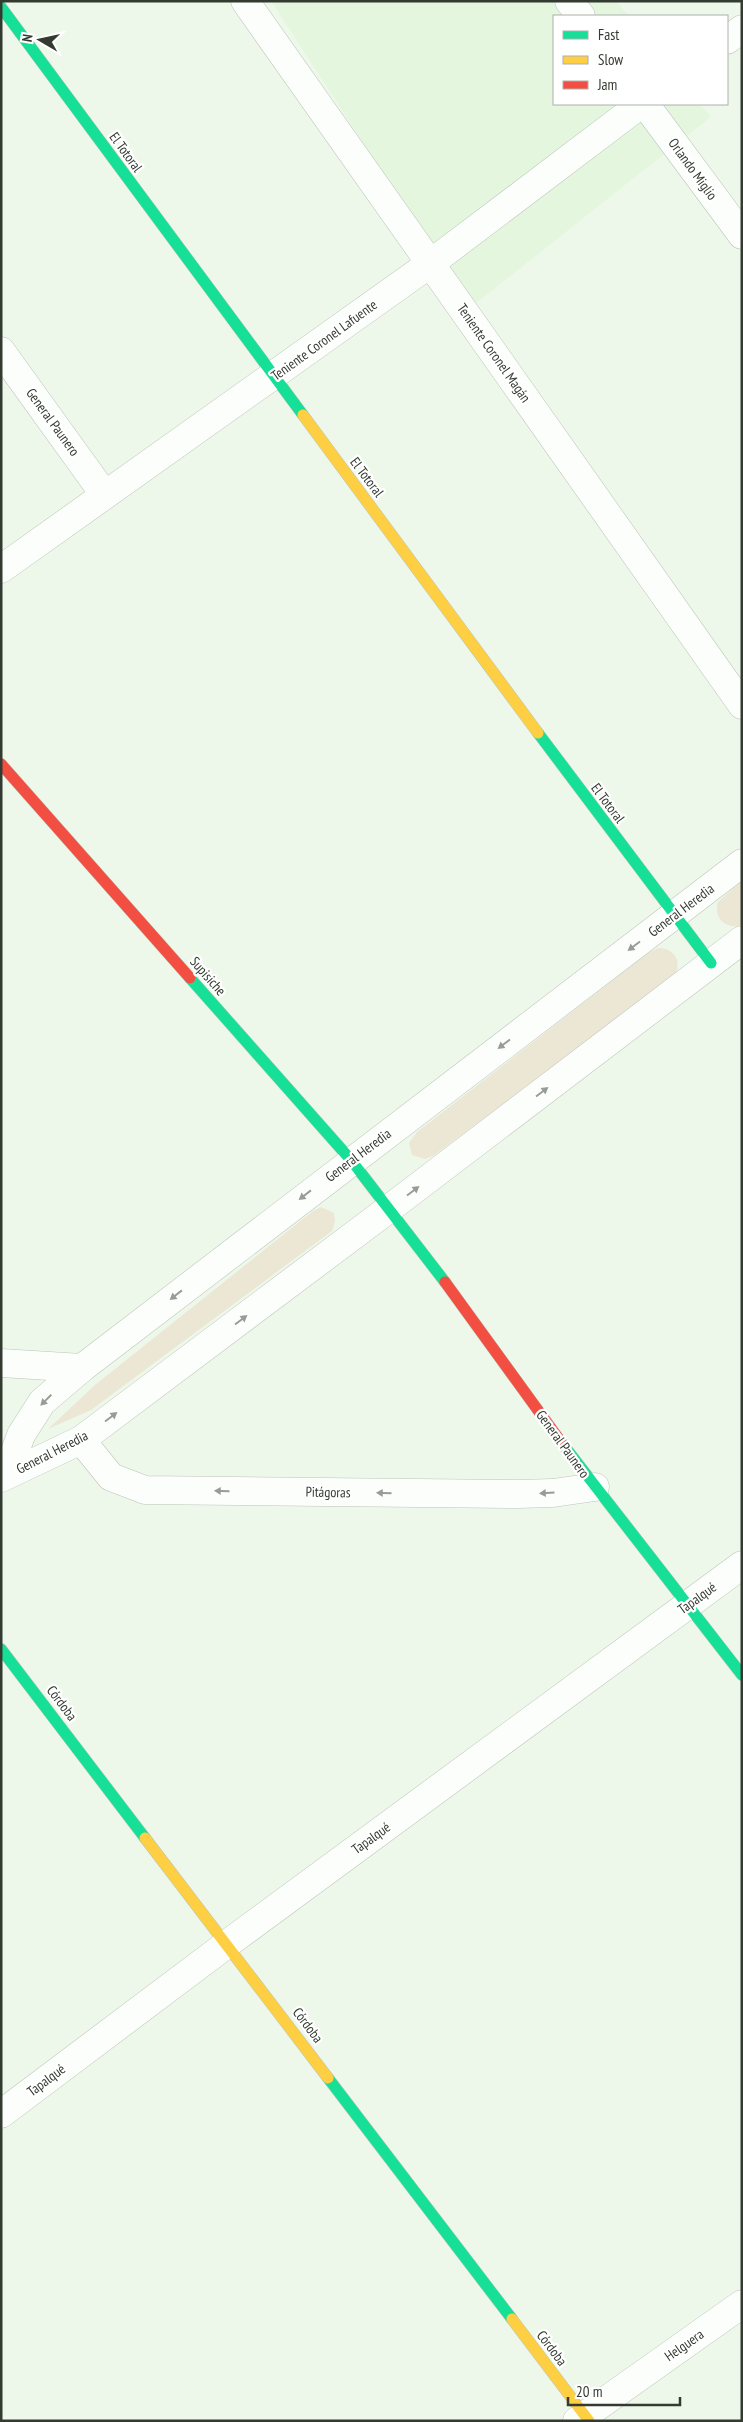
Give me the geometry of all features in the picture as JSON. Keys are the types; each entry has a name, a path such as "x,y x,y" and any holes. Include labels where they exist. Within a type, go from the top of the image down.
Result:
{"street":[{"name":"Teniente Coronel Magán","path":"245,1 742,704"},
{"path":"570,1 579,15"},
{"name":"El Totoral","path":"1,8 674,916 711,963"},
{"path":"728,39 742,29"},
{"name":"Teniente Coronel Lafuente","path":"1,569 431,263 640,105"},
{"name":"Orlando Miglio","path":"646,105 742,235"},
{"name":"General Paunero","path":"1,351 104,494"},
{"name":"Supisiche","path":"1,764 351,1160 390,1208"},
{"name":"General Heredia","path":"4,1476 21,1435 42,1402 82,1368 351,1160 742,863"},
{"name":"General Heredia","path":"4,1476 81,1440 742,940"},
{"name":"General Paunero","path":"390,1208 595,1487 742,1674"},
{"path":"1,1363 82,1368"},
{"name":"Pitágoras","path":"81,1440 112,1477 145,1490 518,1494 553,1493 595,1487"},
{"name":"Tapalqué","path":"1,2114 227,1944 742,1565"},
{"name":"Córdoba","path":"1,1649 227,1944 583,2419"},
{"name":"Helguera","path":"583,2419 742,2304"}],"shaded area":[{"path":"271,1 616,1 628,15 553,15 553,105 701,105 711,117 470,308"},
{"path":"742,881 742,925 731,926 719,918 717,913 718,902"},
{"path":"658,948 669,951 676,958 678,963 676,974 672,979 433,1156 425,1159 412,1155 409,1143 417,1132 648,953"},
{"path":"321,1207 334,1213 335,1222 332,1231 91,1410 48,1429 95,1385 313,1211"}],"traffic: fast":[{"path":"1,7 303,415"},
{"path":"538,733 711,963"},
{"path":"190,978 351,1160 445,1282"},
{"path":"561,1442 742,1675"},
{"path":"1,1649 145,1838"},
{"path":"328,2078 512,2319"}],"traffic: slow":[{"path":"303,415 538,733"},
{"path":"145,1838 328,2078"},
{"path":"512,2319 589,2421"}],"traffic: jam":[{"path":"1,764 190,978"},
{"path":"445,1282 561,1442"}]}
